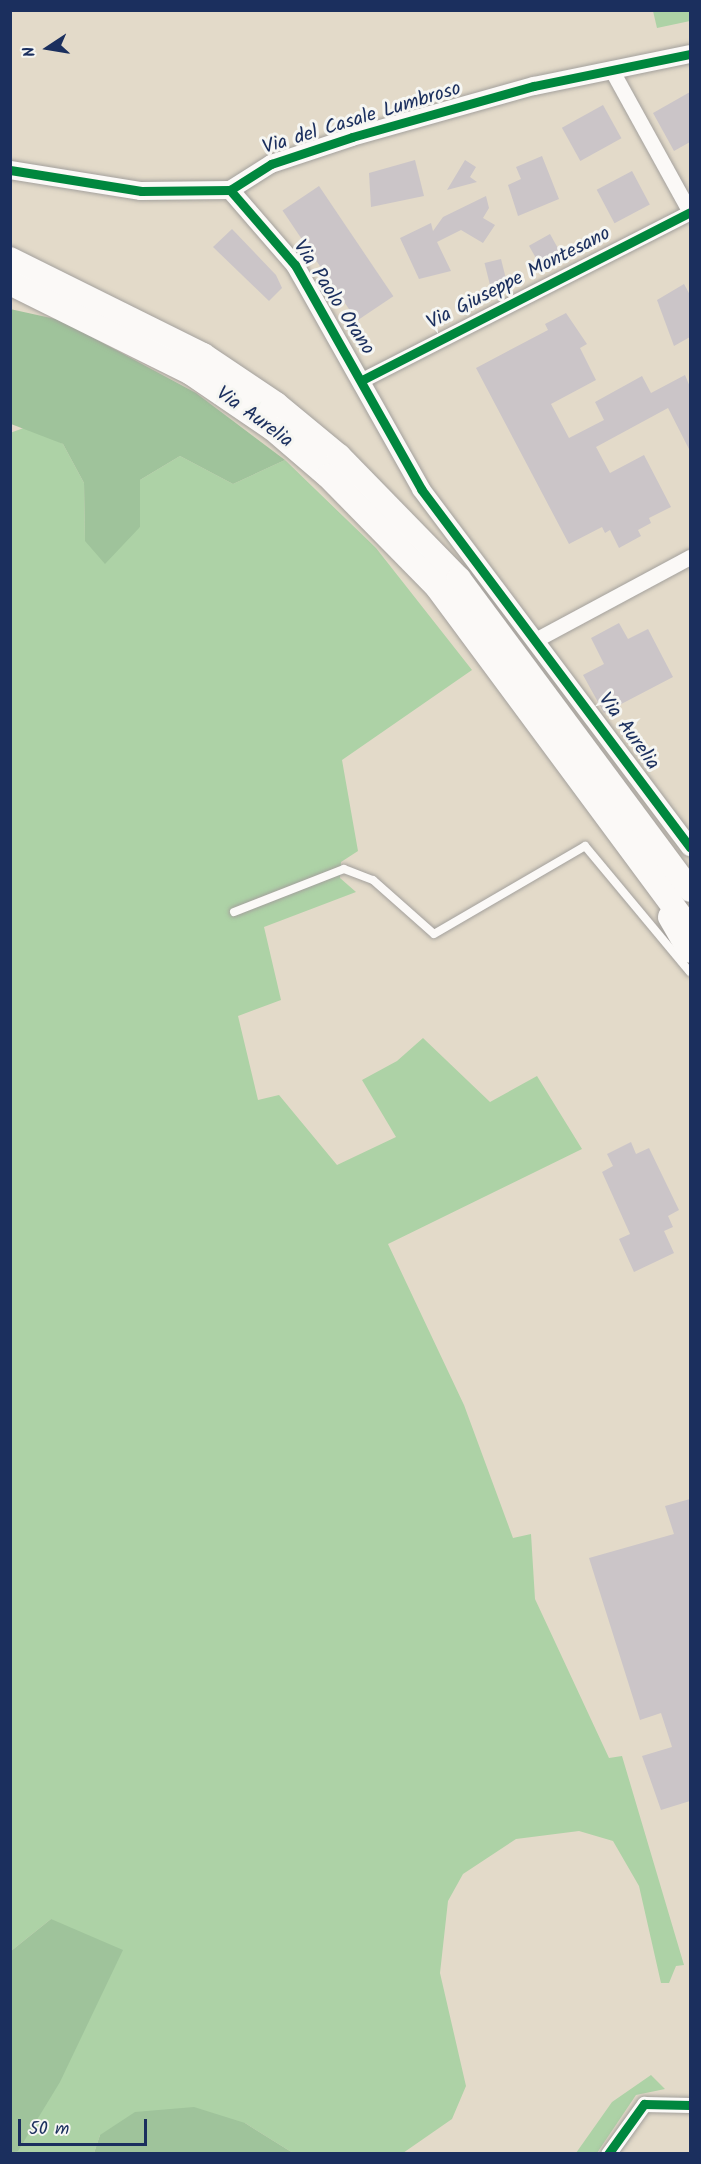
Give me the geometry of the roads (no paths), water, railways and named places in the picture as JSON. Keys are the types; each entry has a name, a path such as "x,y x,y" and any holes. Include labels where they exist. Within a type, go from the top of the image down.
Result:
{"highway":[{"name":"Via Aurelia","path":"10,259 203,355 276,404 339,456 459,579 690,890"},
{"name":"Via Aurelia","path":"10,283 192,373 273,429 328,476 437,587 690,929"},
{"path":"650,874 690,951"}],"street":[{"name":"Via del Casale Lumbroso","path":"10,170 141,191 230,190 298,154 611,69 690,54"},
{"path":"611,69 690,212"},
{"name":"Via Paolo Orano","path":"230,190 295,265 364,379 421,489 537,639"},
{"name":"Via Giuseppe Montesano","path":"364,379 690,212"},
{"path":"537,639 690,557"},
{"name":"Via Aurelia","path":"537,639 690,847"},
{"path":"608,2154 644,2104 690,2105"}],"lane":[{"path":"234,912 344,869 373,880 434,934 585,846 690,972"}]}
